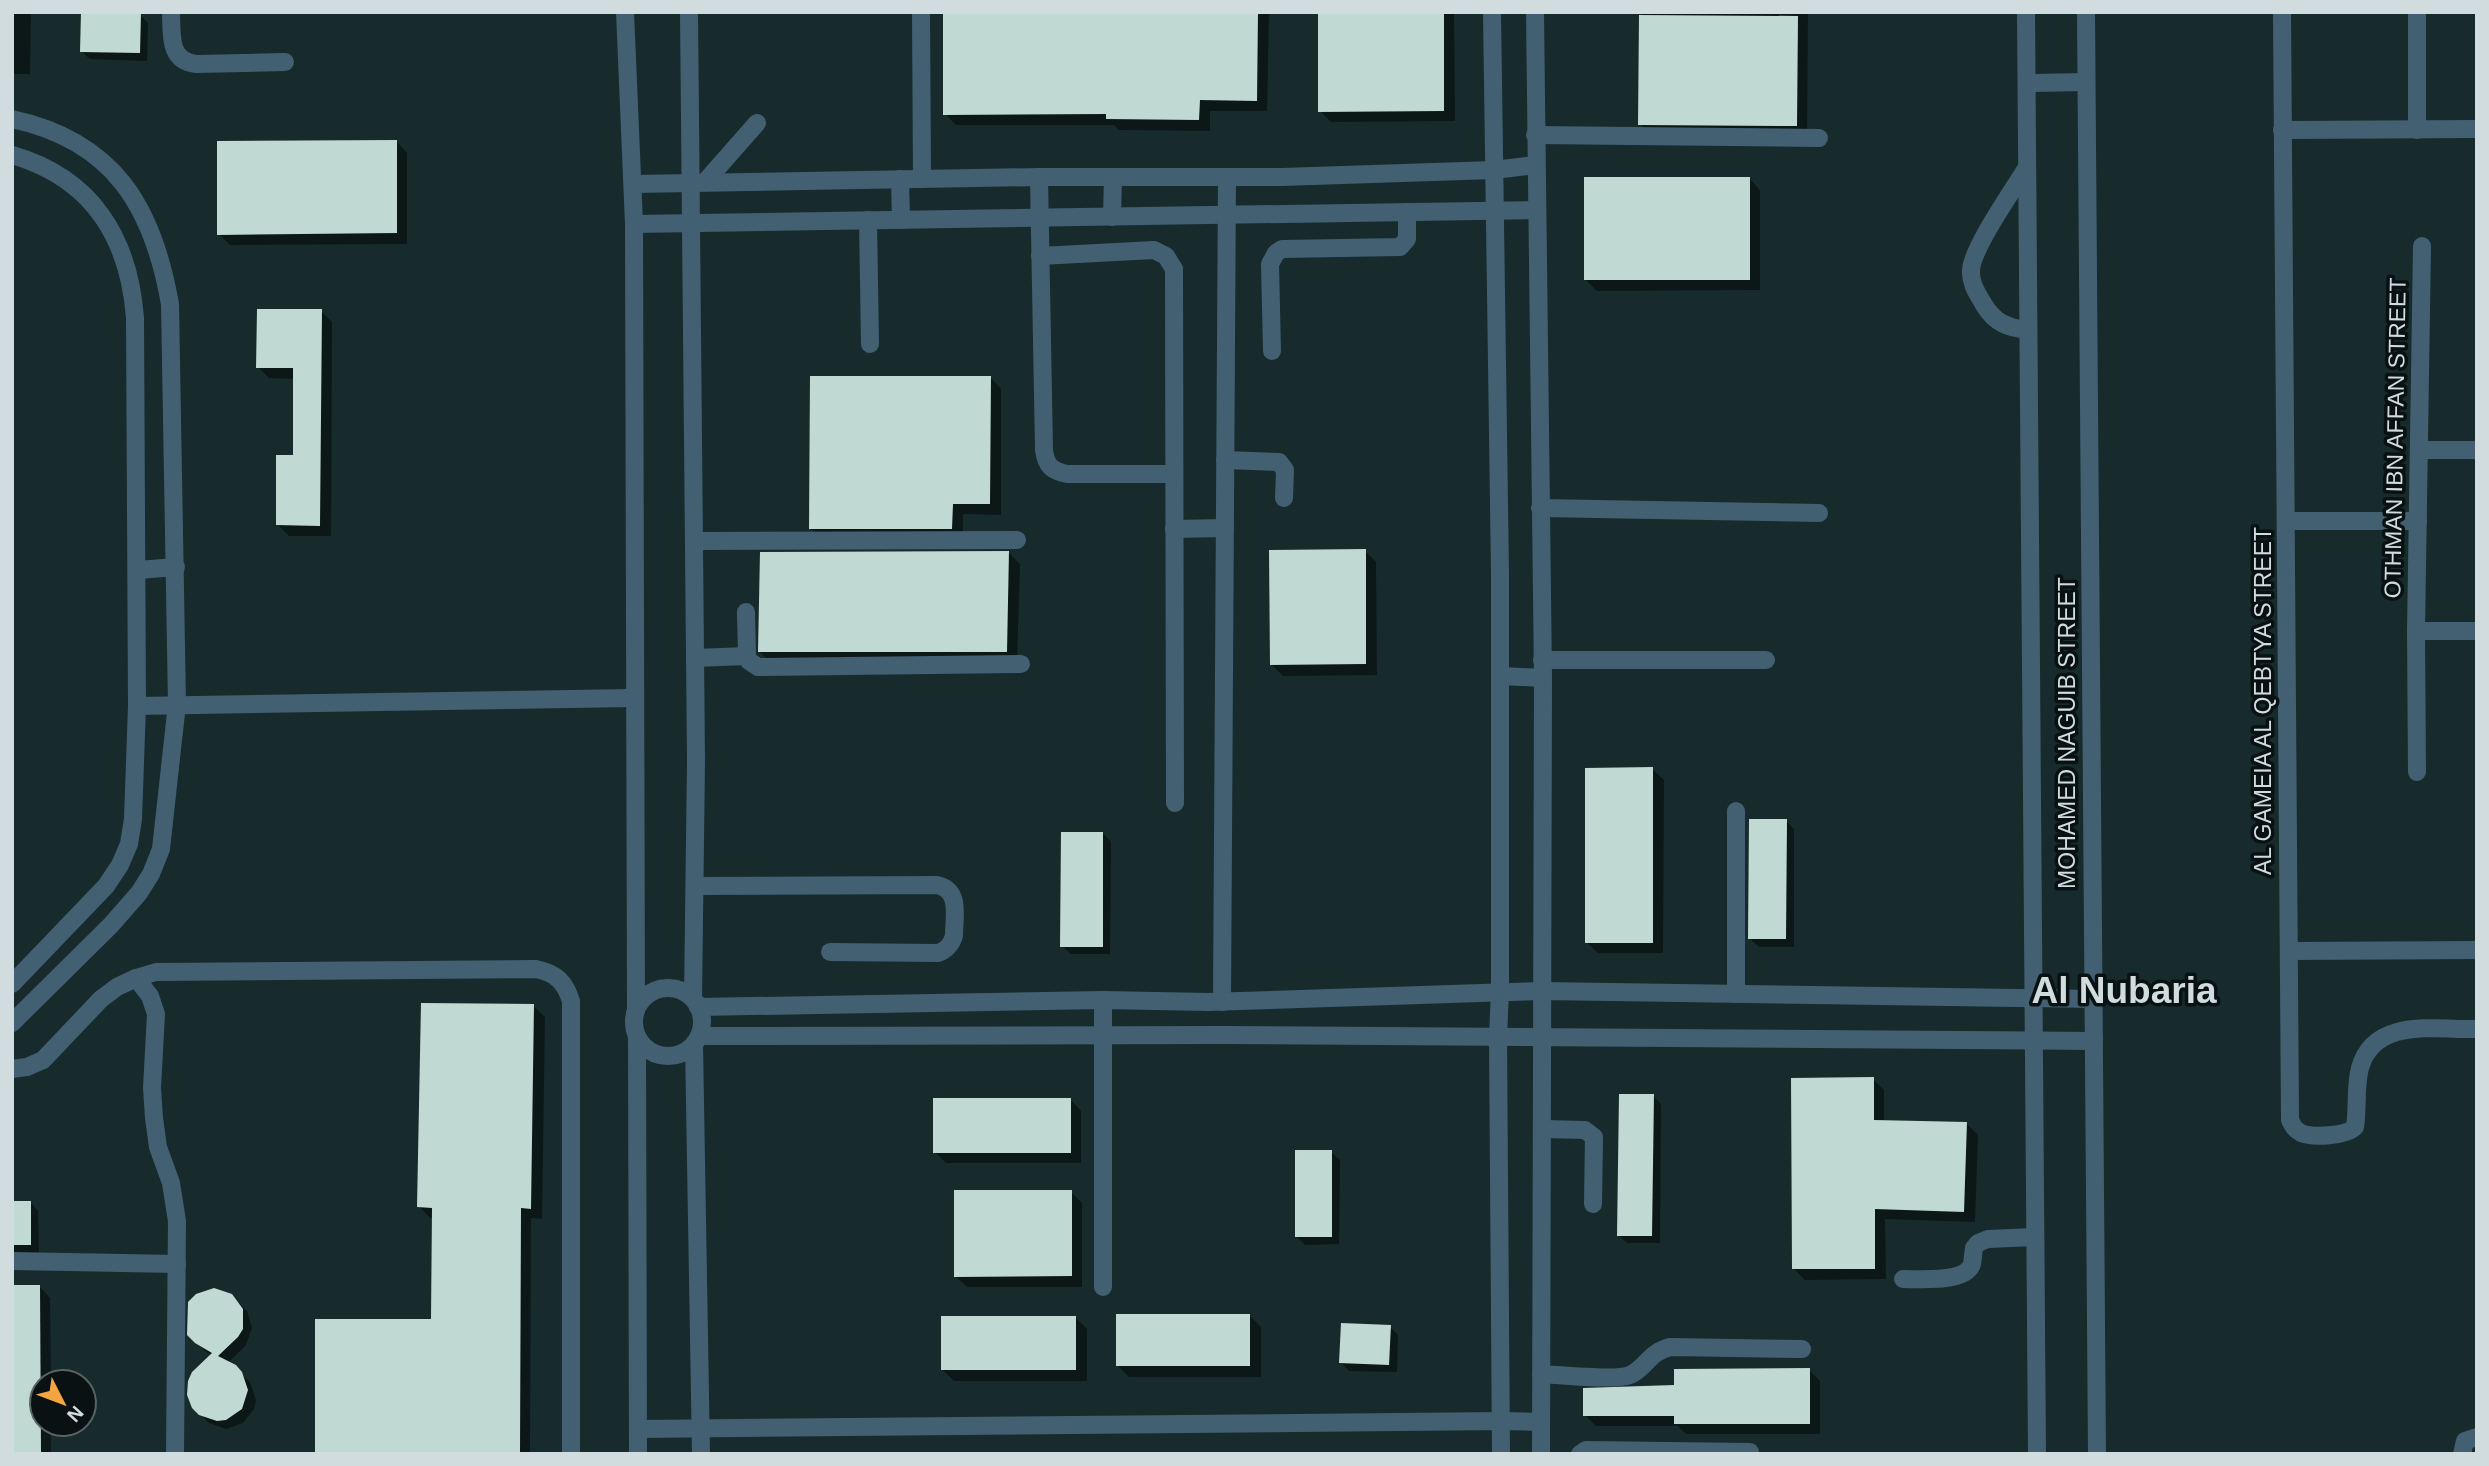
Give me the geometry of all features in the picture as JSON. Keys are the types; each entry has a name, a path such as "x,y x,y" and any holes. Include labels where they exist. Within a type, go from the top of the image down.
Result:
{"street":[{"path":"171,12 173,46 184,61 196,64 285,62"},
{"path":"625,12 634,223 634,1029 637,1038 638,1454"},
{"path":"689,12 698,182 691,223 695,1003 702,1026 697,1040 701,1454"},
{"path":"921,12 922,179"},
{"path":"1492,12 1501,676 1498,1037 1501,1454"},
{"path":"1535,12 1543,678 1541,1454"},
{"name":"MOHAMED NAGUIB STREET","path":"2026,12 2037,1454"},
{"name":"MOHAMED NAGUIB STREET","path":"2086,12 2097,1454"},
{"name":"AL GAMEIA AL QEBTYA STREET","path":"2281,12 2290,1120 2299,1132 2342,1135 2349,1133 2355,1127 2359,1070 2365,1052 2379,1038 2392,1032 2407,1030 2477,1029"},
{"path":"2417,12 2417,130"},
{"path":"2027,83 2086,82"},
{"path":"12,119 65,135 116,174 135,199 158,252 170,304 177,704 161,849 151,874 139,893 111,925 12,1023"},
{"path":"698,182 757,123"},
{"path":"2283,130 2477,129"},
{"path":"1535,135 1819,138"},
{"path":"12,155 47,168 80,189 115,235 126,260 135,318 138,570 137,706 133,819 129,844 120,865 97,896 12,984"},
{"path":"633,184 1040,177 1227,178 1494,170 1535,165"},
{"path":"2027,167 1976,253 1971,271 1975,289 1994,318 2006,326 2028,330"},
{"path":"1040,177 1046,463 1055,471 1067,474 1174,474"},
{"path":"1112,216 1113,177"},
{"path":"1222,1002 1227,178"},
{"path":"900,179 901,220"},
{"path":"634,223 1536,210"},
{"path":"1272,351 1270,264 1276,253 1289,249 1400,247 1407,239 1406,212"},
{"path":"868,220 870,344"},
{"name":"OTHMAN IBN AFFAN STREET","path":"2417,772 2416,631 2422,246"},
{"path":"1040,256 1154,250 1166,256 1174,268 1175,803"},
{"path":"2419,450 2477,450"},
{"path":"1225,460 1276,460 1285,470 1284,498"},
{"path":"1540,508 1819,513"},
{"path":"2286,521 2418,521"},
{"path":"1174,528 1225,528"},
{"path":"694,541 1017,540"},
{"path":"138,570 176,566"},
{"path":"746,612 747,656 753,665 758,667 1021,664"},
{"name":"OTHMAN IBN AFFAN STREET","path":"2416,631 2477,631"},
{"path":"695,658 747,656"},
{"path":"1542,660 1766,660"},
{"path":"1501,676 1543,678"},
{"path":"137,706 634,698"},
{"path":"1736,811 1736,994"},
{"path":"695,886 937,885 951,891 954,898 954,936 944,951 830,952"},
{"path":"2290,951 2477,950"},
{"path":"12,1069 27,1067 43,1060 101,999 117,987 156,972 536,969 549,972 560,979 568,989 571,1001 571,1454"},
{"path":"136,978 150,996 156,1014 153,1118 158,1147 175,1202 177,1264 174,1454"},
{"path":"636,1010 648,995 666,988 685,993 695,1003 1103,1000 1222,1002 1500,991 2094,999"},
{"path":"1103,1000 1103,1287"},
{"path":"637,1038 650,1052 668,1057 687,1051 697,1040 1222,1035 2094,1041"},
{"path":"1543,1129 1585,1130 1594,1137 1593,1205"},
{"path":"1903,1279 1959,1276 1972,1265 1974,1248 1983,1240 2035,1237"},
{"path":"12,1261 177,1264"},
{"path":"1541,1374 1625,1376 1640,1369 1656,1353 1670,1347 1802,1349"},
{"path":"638,1429 1502,1421 1541,1423"},
{"path":"2462,1454 2465,1441 2477,1437"},
{"path":"1580,1454 1586,1450 1750,1452"}],"building":[{"path":"81,12 141,13 140,53 80,52"},
{"path":"943,12 1258,12 1257,101 1200,100 1199,120 1106,119 1106,114 943,115"},
{"path":"1318,12 1444,12 1444,111 1318,112"},
{"path":"1639,15 1798,16 1797,126 1638,125"},
{"path":"397,140 397,233 217,235 217,141"},
{"path":"1584,177 1750,177 1750,280 1584,280"},
{"path":"257,309 322,309 320,526 276,525 276,455 293,455 293,368 256,368"},
{"path":"810,376 991,376 990,504 953,504 952,529 809,529"},
{"path":"1366,549 1366,664 1270,665 1269,550"},
{"path":"1009,551 1007,652 758,652 760,552"},
{"path":"1653,767 1653,943 1585,943 1585,768"},
{"path":"1749,819 1787,819 1786,939 1748,939"},
{"path":"1061,832 1103,832 1103,947 1060,947"},
{"path":"421,1003 534,1004 531,1209 521,1208 520,1454 315,1454 315,1319 431,1319 432,1208 417,1207"},
{"path":"1874,1077 1874,1120 1967,1122 1964,1212 1875,1209 1875,1269 1792,1269 1791,1078"},
{"path":"1619,1094 1654,1094 1652,1236 1617,1236"},
{"path":"933,1098 1071,1098 1071,1153 933,1153"},
{"path":"1295,1150 1332,1150 1332,1237 1295,1237"},
{"path":"954,1190 1072,1190 1072,1276 954,1277"},
{"path":"12,1201 31,1201 31,1245 12,1245"},
{"path":"12,1285 40,1285 40,1368 28,1368 28,1438 41,1438 41,1454 12,1454"},
{"path":"214,1288 232,1294 243,1309 243,1329 218,1356 236,1365 242,1372 248,1390 242,1409 226,1420 217,1421 199,1415 192,1408 187,1395 192,1372 212,1353 187,1335 188,1302 196,1294"},
{"path":"1116,1314 1250,1314 1250,1366 1116,1366"},
{"path":"941,1316 1076,1316 1076,1370 941,1370"},
{"path":"1341,1323 1391,1325 1389,1365 1339,1363"},
{"path":"1810,1368 1810,1424 1674,1424 1674,1416 1583,1416 1583,1388 1674,1385 1674,1369"}],"district":[{"name":"Al Nubaria","path":"2124,990"}]}
